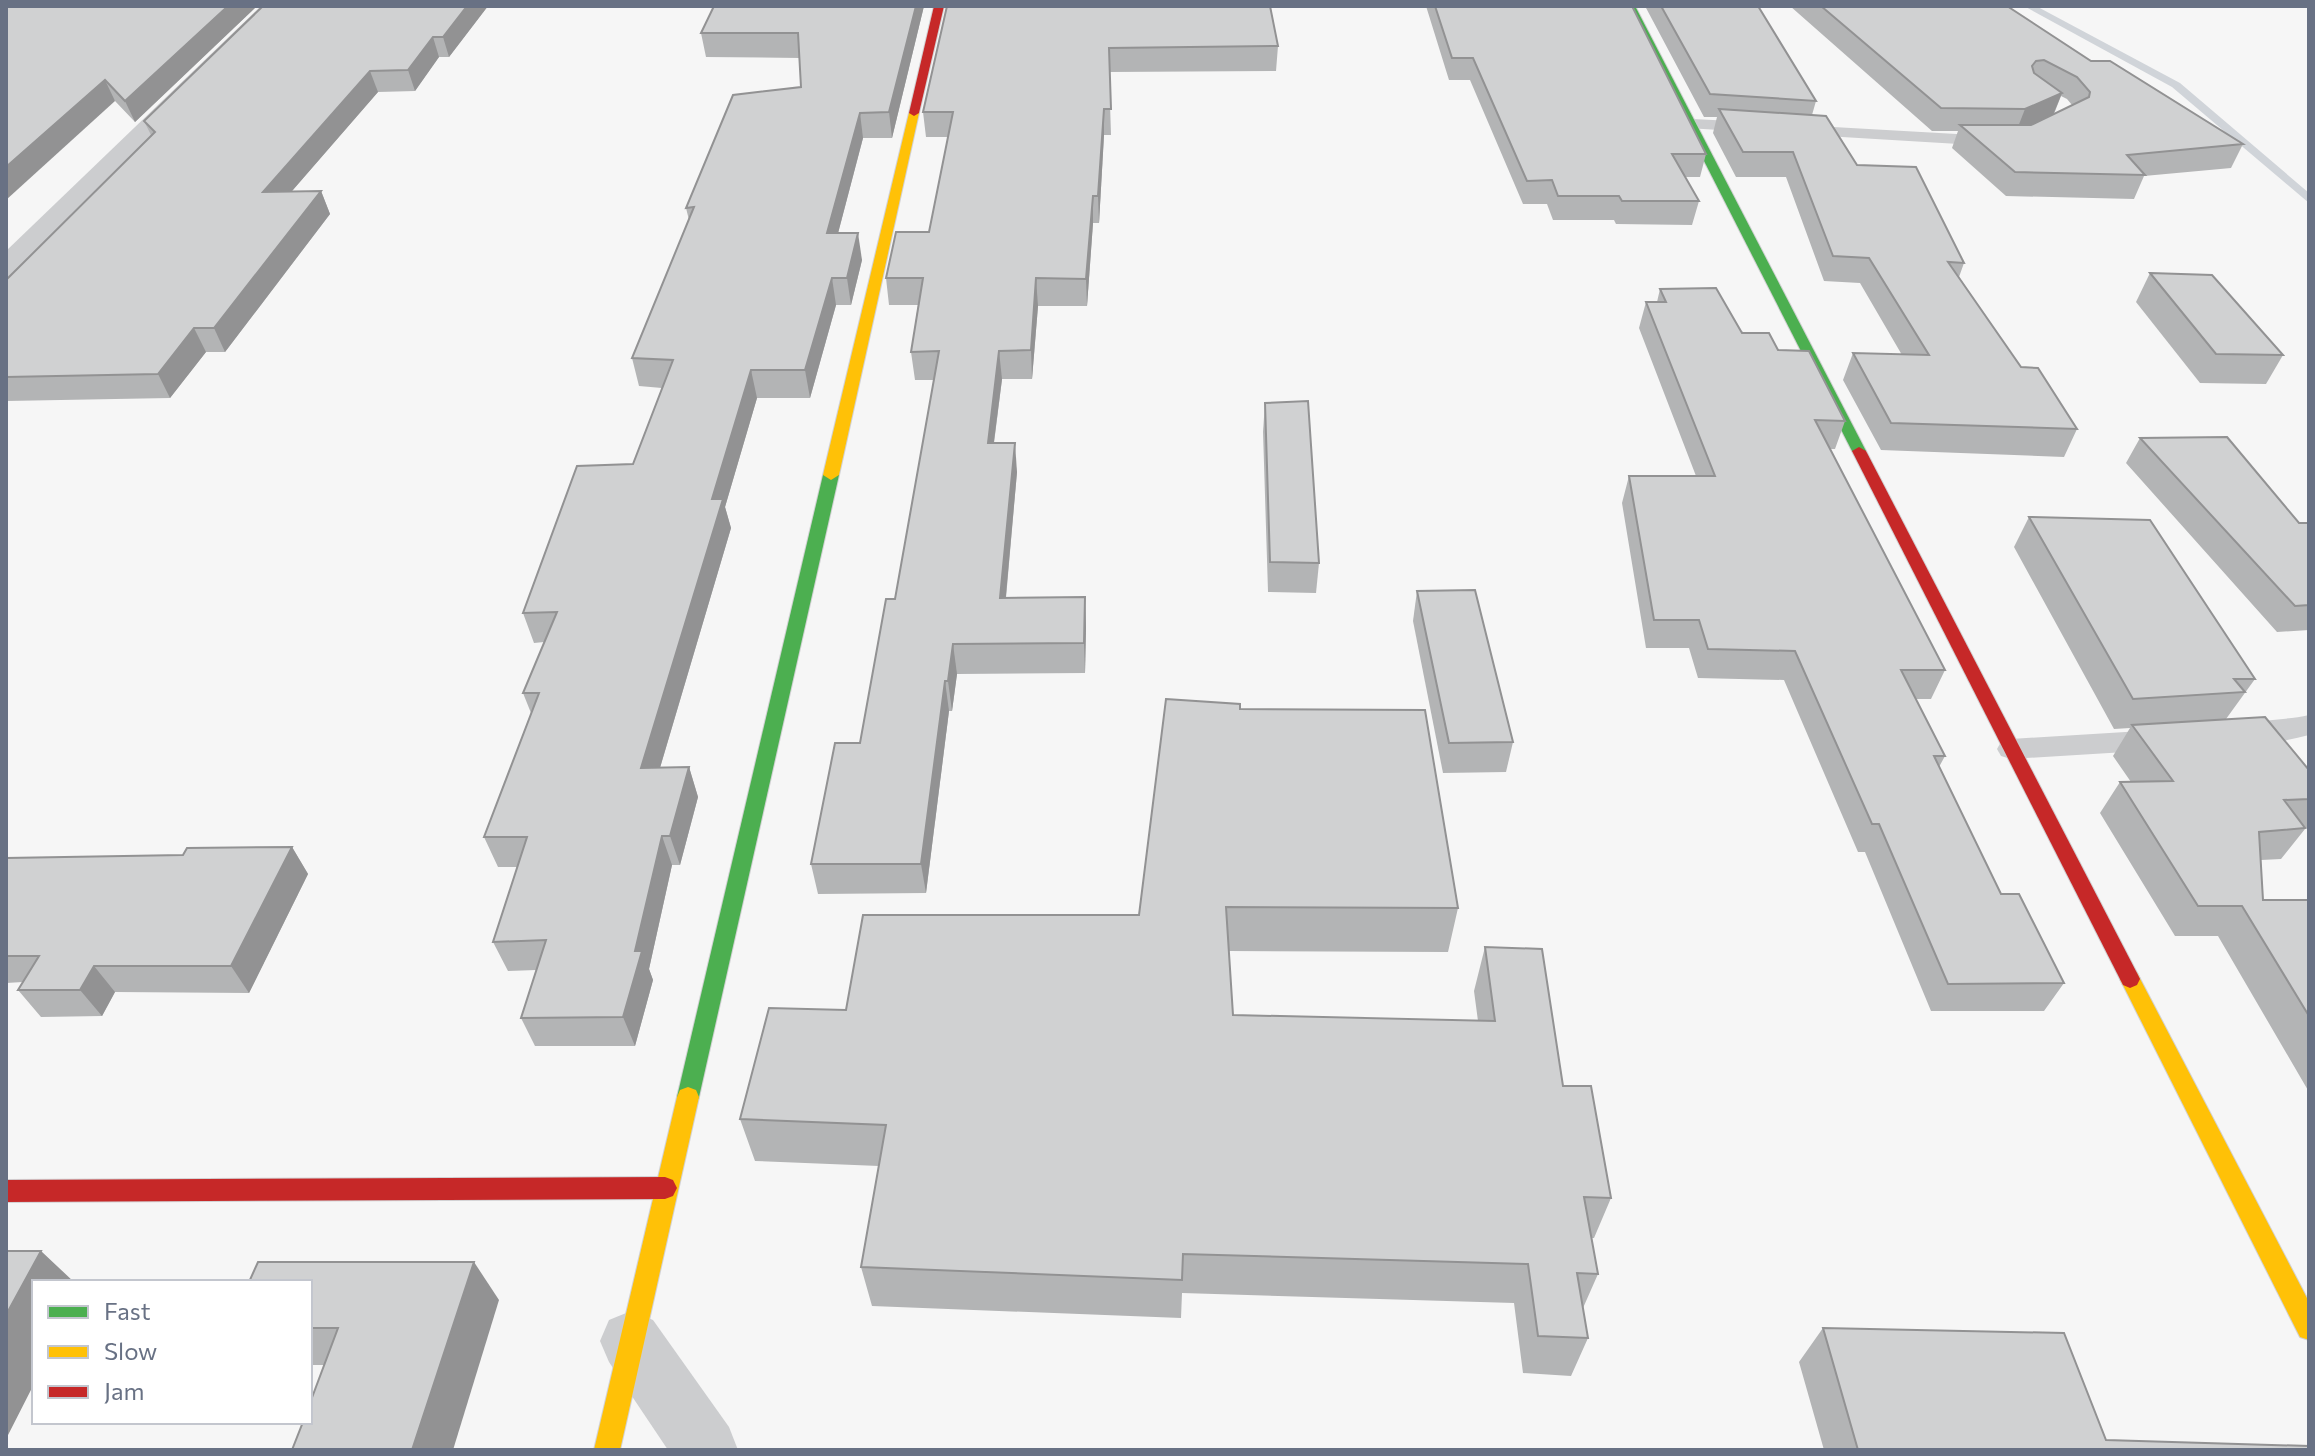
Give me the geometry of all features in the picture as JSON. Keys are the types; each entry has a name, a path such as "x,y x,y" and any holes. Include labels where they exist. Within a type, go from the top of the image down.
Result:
{"street":[{"path":"6,268 275,6"},
{"path":"607,1450 939,6"},
{"path":"1630,6 2309,1328"},
{"path":"6,1191 665,1188"},
{"path":"631,1341 706,1450"}],"lane":[{"path":"1693,124 2006,140"},
{"path":"2216,736 2279,732 2309,725"},
{"path":"2011,749 2185,738"}],"building":[{"path":"6,6 228,6 125,101 105,80 6,167"},
{"path":"263,6 467,6 443,37 433,37 408,70 370,71 263,192 321,191 214,328 194,328 158,374 6,377 6,280 155,132 144,121"},
{"path":"714,6 916,6 889,112 860,113 827,233 858,233 847,278 832,278 805,370 751,370 712,499 723,499 641,768 689,767 670,836 662,836 635,951 642,951 623,1017 521,1018 546,940 493,942 527,837 484,837 539,693 523,693 557,612 523,613 577,466 633,464 673,360 632,358 694,207 686,208 733,95 801,87 798,33 701,33"},
{"path":"947,6 1270,6 1278,46 1109,48 1111,109 1104,109 1098,196 1093,196 1086,279 1036,278 1031,350 999,351 988,443 1015,443 1000,598 1085,597 1084,643 953,644 948,681 945,681 921,864 811,864 835,743 860,743 886,599 895,599 939,351 911,352 923,278 886,278 896,232 929,232 953,112 923,112"},
{"path":"1435,6 1632,6 1706,154 1672,154 1699,201 1622,201 1619,196 1558,196 1552,180 1527,181 1473,58 1452,58"},
{"path":"1661,6 1758,6 1816,101 1710,94"},
{"path":"1821,6 2007,6 2091,61 2110,61 2243,144 2127,155 2145,175 2015,172 1960,125 2031,125 2089,97 2090,92 2077,77 2044,60 2036,61 2032,66 2034,73 2062,93 2025,109 1941,108"},
{"path":"1719,109 1826,116 1857,165 1916,167 1964,263 1948,262 2021,367 2038,368 2077,429 1891,423 1853,353 1929,355 1869,258 1833,256 1793,152 1743,152"},
{"path":"2150,273 2212,275 2283,355 2216,354"},
{"path":"1716,288 1742,333 1769,333 1778,350 1809,351 1845,421 1815,420 1945,670 1901,670 1945,756 1934,756 2001,894 2019,894 2064,983 1948,984 1879,824 1872,824 1795,651 1708,649 1699,620 1654,620 1629,476 1715,476 1646,302 1666,302 1660,289"},
{"path":"1308,401 1319,563 1270,562 1265,403"},
{"path":"2227,437 2299,523 2309,523 2309,605 2295,606 2140,438"},
{"path":"2029,517 2150,520 2255,679 2234,679 2245,692 2133,699"},
{"path":"1475,590 1513,742 1449,743 1417,591"},
{"path":"1166,699 1240,704 1240,709 1425,710 1458,908 1226,907 1233,1015 1495,1021 1485,947 1542,949 1563,1086 1591,1086 1611,1198 1584,1197 1598,1274 1577,1273 1588,1338 1538,1336 1528,1264 1183,1254 1182,1280 861,1267 886,1125 740,1119 769,1008 846,1010 863,915 1139,915"},
{"path":"2265,717 2309,770 2309,799 2284,800 2305,828 2259,832 2263,900 2309,900 2309,1016 2242,906 2198,906 2120,782 2173,781 2132,725"},
{"path":"292,847 231,966 94,966 80,990 18,990 39,956 6,956 6,858 183,855 187,848"},
{"path":"6,1251 41,1251 6,1315"},
{"path":"258,1262 474,1262 412,1450 292,1450 302,1424 312,1424 312,1398 338,1328 312,1328 312,1280 250,1280"},
{"path":"1823,1328 2064,1333 2106,1440 2309,1446 2309,1450 1858,1450"}],"waterway":[{"path":"2029,6 2176,85 2309,199"}],"traffic: fast":[{"path":"1630,6 1859,451"},
{"path":"688,1097 831,475"}],"traffic: slow":[{"path":"831,475 914,113"},
{"path":"2130,979 2309,1328"},
{"path":"607,1450 688,1097"}],"traffic: jam":[{"path":"914,113 939,6"},
{"path":"1859,451 2130,979"},
{"path":"6,1191 665,1188"}]}
